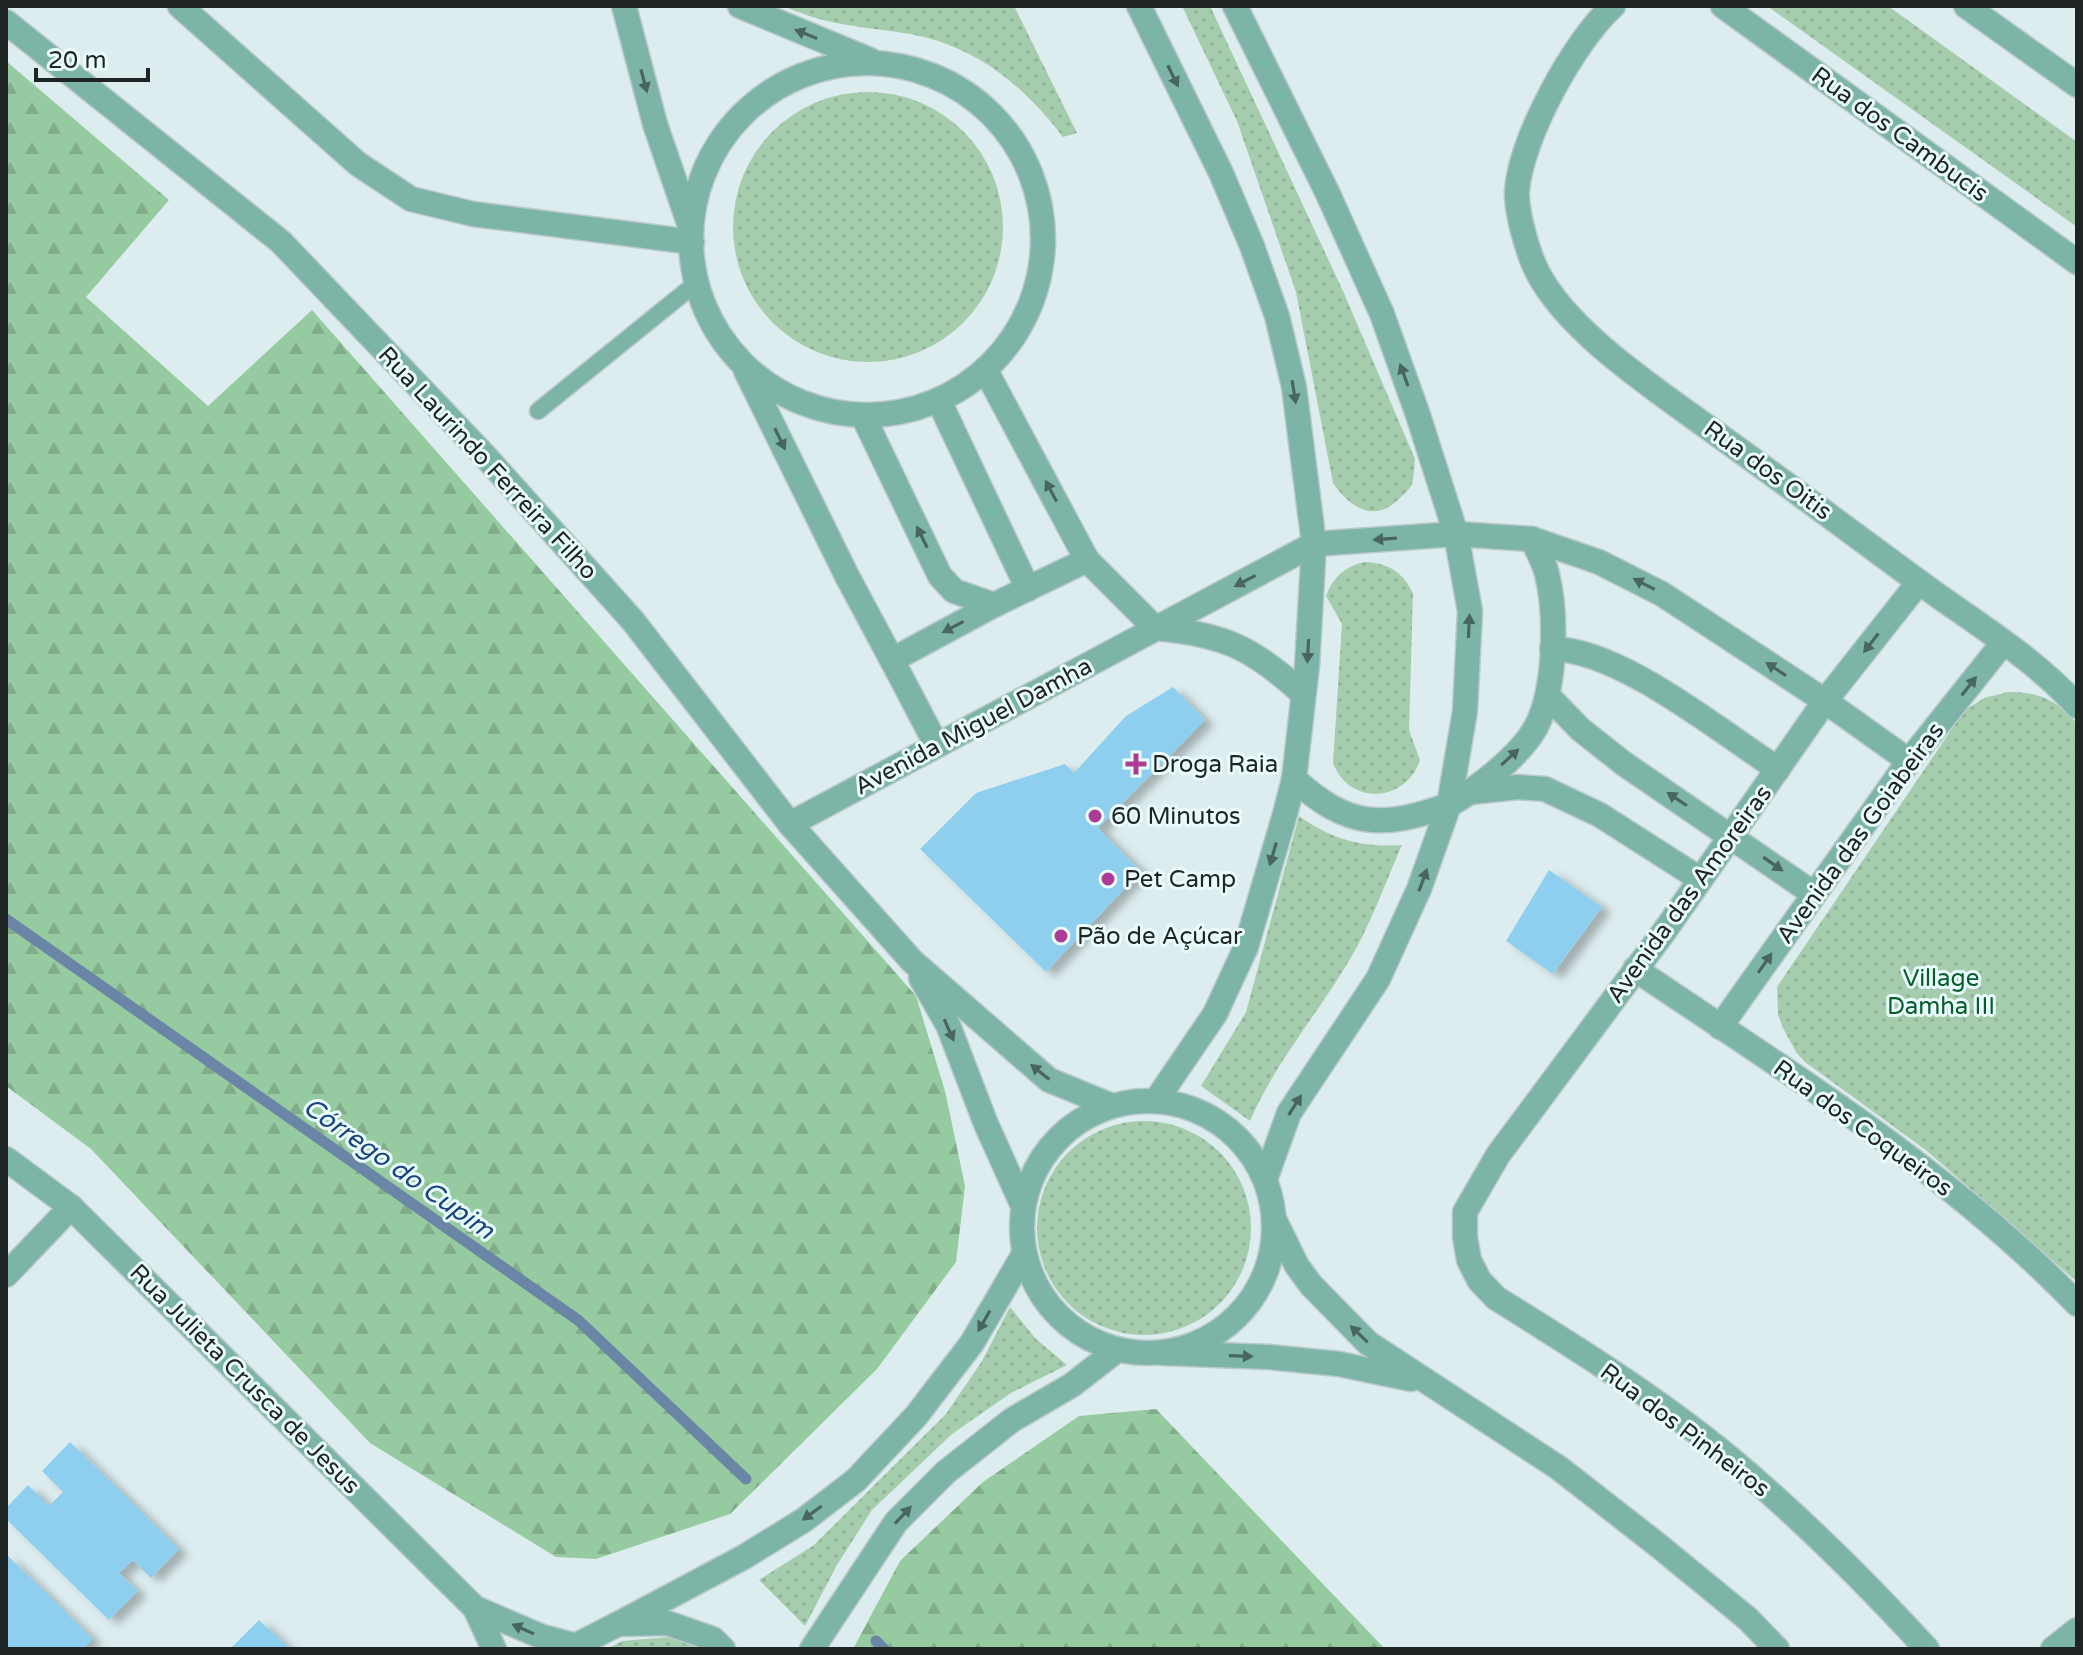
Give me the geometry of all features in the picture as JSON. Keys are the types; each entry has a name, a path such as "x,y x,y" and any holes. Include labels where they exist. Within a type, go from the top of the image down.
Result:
{"street":[{"path":"180,6 358,164 411,199 473,214 691,234"},
{"path":"624,6 655,124 691,234 695,284 714,330 745,368 847,576 936,744"},
{"path":"740,6 873,61 939,76 995,114 1033,171 1046,238 1032,305 986,371 939,401 863,416 800,403 745,368"},
{"path":"1139,6 1221,173 1277,316 1294,387 1314,544 1307,666 1294,779 1246,947 1215,1014 1157,1099"},
{"path":"1235,6 1328,194 1382,314 1456,534 1470,611 1465,711 1449,805 1419,889 1378,979 1289,1113 1266,1177"},
{"name":"Rua dos Oitis","path":"1613,6 1568,61 1530,142 1517,192 1524,233 1537,271 1556,302 1654,389 2003,643 2063,689 2077,706"},
{"name":"Rua dos Cambucis","path":"1723,6 2077,262"},
{"path":"1966,6 2077,85"},
{"name":"Rua Laurindo Ferreira Filho","path":"6,22 281,242 485,456 633,621 790,824 912,961 1049,1080 1110,1105"},
{"path":"691,234 708,161 748,107 806,72 873,61"},
{"path":"986,371 1087,560 1155,628 1197,632 1236,644 1271,664 1302,693"},
{"path":"939,401 1028,589"},
{"path":"863,416 940,576 954,591 994,605"},
{"path":"1314,544 1456,534 1532,539 1599,562 1662,594 1825,701 1909,761"},
{"path":"1294,779 1320,802 1351,817 1385,822 1419,816 1449,805 1471,792 1527,739 1536,728 1548,696 1552,649 1551,603 1546,572 1532,539"},
{"name":"Avenida Miguel Damha","path":"790,824 1314,544"},
{"path":"892,660 1087,560"},
{"name":"Avenida das Amoreiras","path":"1465,1212 1498,1155 1732,835 1825,701 1919,582"},
{"name":"Avenida das Goiabeiras","path":"1720,1027 1909,761 2003,643"},
{"path":"1552,649 1585,653 1618,666 1778,769"},
{"path":"1548,696 1580,729 1623,763 1814,894"},
{"path":"1471,792 1518,787 1545,789 1600,815 1700,879"},
{"name":"Rua Laurindo Ferreira Filho","path":"912,961 948,1025 986,1124 1023,1206"},
{"name":"Rua dos Coqueiros","path":"1635,969 1913,1162 1987,1220 2077,1304"},
{"path":"1421,1381 1325,1363 1269,1357 1117,1350 1074,1331 1042,1297 1024,1254 1023,1206 1038,1163 1069,1127 1110,1105 1157,1099 1202,1111 1240,1138 1266,1177 1276,1223 1297,1266 1311,1285 1368,1343 1421,1381 1559,1468 1671,1555 1748,1619 1777,1649"},
{"name":"Rua Julieta Crusca de Jesus","path":"6,1159 71,1207 475,1608 494,1649"},
{"path":"6,1275 71,1207"},
{"name":"Rua dos Pinheiros","path":"1465,1212 1469,1260 1479,1280 1496,1298 1651,1399 1744,1470 1825,1545 1927,1649"},
{"path":"1163,1353 1208,1339 1244,1309 1268,1269 1276,1223"},
{"path":"571,1647 744,1557 804,1520 856,1480 916,1416 972,1343 1024,1254"},
{"path":"812,1649 896,1522 946,1472 1012,1420 1072,1385 1117,1350"},
{"name":"Rua Julieta Crusca de Jesus","path":"475,1608 571,1647"},
{"path":"618,1624 667,1623 713,1639 723,1649"},
{"path":"2053,1649 2077,1630"}],"lane":[{"path":"538,411 695,284"}],"green space":[{"path":"783,6 1014,6 1077,133 1063,137 1023,92 993,68 958,49 924,37 823,20"},
{"path":"1182,6 1210,6 1343,291 1415,459 1411,486 1391,506 1381,510 1364,510 1347,500 1333,483 1296,292 1237,121"},
{"path":"1767,6 1888,6 2077,142 2077,227"},
{"path":"6,61 169,200 86,297 208,406 312,310 916,996 945,1091 965,1186 956,1262 877,1369 730,1514 596,1559 556,1557 370,1443 91,1149 6,1086"},
{"path":"868,92 920,102 954,123 972,141 993,175 1003,227 993,279 972,313 954,331 920,352 868,362 816,352 782,331 764,313 743,279 733,227 743,175 764,141 782,123 816,102"},
{"path":"1365,562 1394,570 1405,579 1413,593 1409,730 1420,760 1403,785 1377,794 1351,787 1333,763 1342,624 1326,596 1340,574 1351,566"},
{"name":"Village Damha III","path":"2008,692 2028,693 2047,699 2063,709 2077,724 2077,1282 1927,1151 1805,1062 1796,1052 1778,1015 1777,987 1964,711 1984,698"},
{"path":"1299,816 1323,831 1348,840 1374,845 1402,845 1357,947 1273,1076 1250,1121 1201,1086 1246,1012"},
{"path":"1144,1121 1185,1129 1219,1153 1243,1187 1251,1228 1243,1269 1219,1303 1185,1327 1144,1335 1103,1327 1069,1303 1045,1269 1037,1228 1045,1187 1069,1153 1103,1129"},
{"path":"1010,1307 1036,1339 1067,1365 1011,1393 952,1434 872,1510 837,1565 805,1626 759,1580 814,1545 946,1414 982,1361"},
{"path":"1156,1409 1385,1649 853,1649 900,1561 983,1482 1079,1416"},
{"path":"670,1637 700,1649 607,1649 622,1641"}],"building":[{"path":"1173,687 1205,720 1098,828 1141,871 1046,972 920,849 976,793 1065,764 1074,773 1126,716"},
{"path":"1549,870 1602,907 1553,974 1506,941"},
{"path":"70,1442 179,1549 151,1578 133,1560 119,1573 138,1591 109,1620 6,1519 6,1508 28,1485 49,1506 63,1492 42,1471"},
{"path":"6,1554 93,1639 83,1649 6,1649"},
{"path":"259,1620 290,1649 230,1649"}],"waterway":[{"name":"Córrego do Cupim","path":"6,919 578,1320 746,1479"},
{"name":"Córrego do Cupim","path":"876,1641 884,1649"}],"place":[{"name":"Droga Raia","path":"1136,764"},
{"name":"60 Minutos","path":"1095,816"},
{"name":"Pet Camp","path":"1108,879"},
{"name":"Pão de Açúcar","path":"1061,936"}]}
